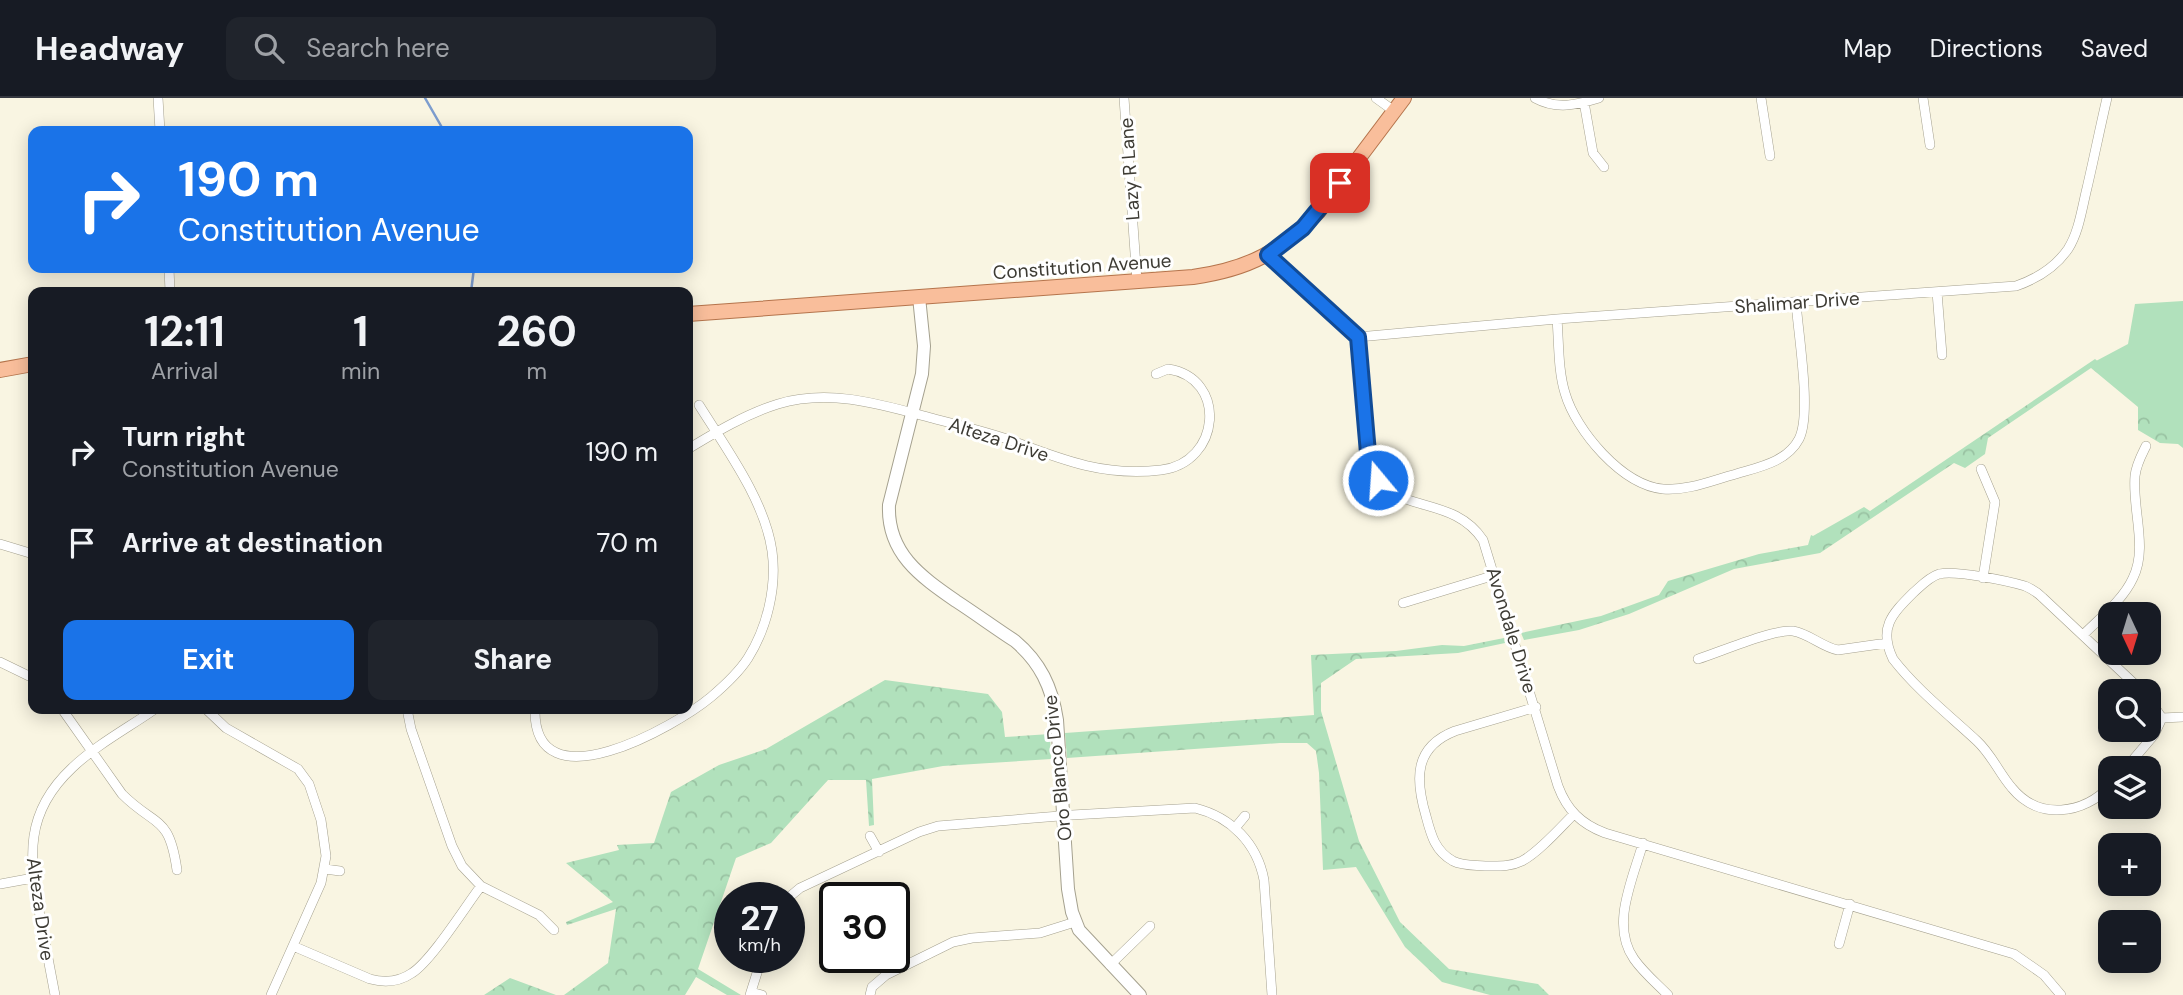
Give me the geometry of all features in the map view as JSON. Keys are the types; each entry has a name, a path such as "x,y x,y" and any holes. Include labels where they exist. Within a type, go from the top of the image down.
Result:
{"main road":[{"name":"Constitution Avenue","path":"693,314 1212,275 1248,265 1285,244 1319,211 1404,98"},
{"path":"0,370 28,365"}],"street":[{"path":"160,126 158,98 171,98"},
{"name":"Lazy R Lane","path":"1124,98 1137,281"},
{"path":"1376,98 1394,111"},
{"path":"1535,98 1560,106 1599,98"},
{"path":"1761,98 1770,156"},
{"path":"1923,98 1930,145"},
{"name":"Shalimar Drive","path":"1358,337 1557,319 2015,286 2041,275 2059,260 2072,241 2080,218 2107,98"},
{"path":"1584,103 1592,153 1604,167"},
{"path":"1268,255 1358,337"},
{"path":"1937,292 1942,355"},
{"name":"Oro Blanco Drive","path":"919,298 924,359 914,413 889,505 888,516 895,542 915,571 1015,641 1042,671 1055,704 1068,889 1075,922 1085,938 1140,995"},
{"path":"1557,319 1562,384 1578,421 1611,460 1631,478 1653,487 1676,489 1765,465 1794,448 1803,430 1805,410 1796,302"},
{"name":"Avondale Drive","path":"1358,337 1368,453 1373,472 1394,494 1404,500 1452,513 1470,524 1483,540 1558,786 1567,806 1574,814"},
{"name":"Alteza Drive","path":"693,446 716,432 779,404 818,397 855,399 914,413 992,434 1082,466 1123,472 1161,470 1182,464 1198,452 1208,433 1210,412 1204,393 1192,379 1168,369 1156,374"},
{"path":"693,710 712,696 747,660 760,634 773,574 772,550 756,501 699,405"},
{"path":"2083,635 2128,587 2136,572 2138,554 2135,479 2139,460 2146,446"},
{"path":"1982,469 1995,502 1983,578"},
{"path":"0,544 28,552"},
{"path":"2098,797 2076,809 2045,808 2026,800 2010,787 1982,746 1899,666 1887,643 1888,626 1895,610 1933,576 1948,573 1983,578 2031,589 2129,679"},
{"path":"1403,603 1495,575"},
{"path":"1698,659 1787,631 1804,634 1838,650 1887,643"},
{"path":"0,662 28,676"},
{"path":"1536,707 1455,730 1443,735 1430,746 1422,764 1418,785 1432,836 1440,850 1455,862 1464,865 1503,866 1527,858 1574,814 1591,828 2014,954 2045,975 2061,995"},
{"path":"66,714 122,793 131,803 164,827 173,845 177,870"},
{"name":"Alteza Drive","path":"55,995 33,878 31,852 39,814 63,776 148,714"},
{"path":"211,714 226,728 290,763 304,776 321,820 325,869 317,894 271,995"},
{"path":"408,714 411,729 461,866 481,886 539,915 554,930"},
{"path":"535,714 536,727 545,745 570,757 591,756 629,744 686,714"},
{"path":"2136,756 2154,736 2162,718 2183,717"},
{"path":"805,886 919,832 938,826 1195,808 1215,815 1235,828 1256,854 1262,870 1272,995"},
{"path":"1235,828 1245,816"},
{"path":"870,836 878,852"},
{"path":"1643,843 1622,929 1634,959 1668,995"},
{"path":"325,869 340,871"},
{"path":"0,884 33,878"},
{"path":"293,946 370,979 397,980 413,973 425,961 481,886"},
{"path":"1839,944 1850,904"},
{"path":"870,995 872,987 886,975 953,942 1040,933 1075,922"},
{"path":"1110,965 1150,926"},
{"path":"757,973 750,993 762,995"}],"green space":[{"path":"2183,301 2183,436 2096,361 2128,344 2135,304"},
{"path":"2095,359 2183,435 2183,448 2178,444 2160,443 2138,430 2138,407 2091,368 1988,438 1985,454 1965,468 1954,463 1820,553 1734,569 1629,614 1579,630 1524,640 1521,633 1601,616 1659,595 1668,581 1759,554 1808,545 1811,535 1864,507 1870,511"},
{"path":"1504,638 1505,643 1458,653 1356,659 1321,683 1321,711 1359,841 1400,922 1449,969 1538,984 1549,995 1490,995 1442,982 1405,947 1356,867 1323,870 1319,773 1316,751 1307,743 1067,758 1065,733 1314,715 1311,655 1396,651 1442,645 1464,646"},
{"path":"885,680 988,694 1002,712 1005,737 1050,734 1051,759 943,766 872,779 874,825 869,826 866,780 828,780 771,843 736,858 728,882 714,882 714,922 698,969 741,995 727,995 696,977 685,995 564,995 608,963 616,909 567,925 566,922 613,902 566,863 619,850 617,845 654,843 671,792 719,765 766,749"},
{"path":"510,978 556,995 484,995"}],"waterway":[{"path":"425,98 441,126"},
{"path":"472,287 473,273"}],"route":[{"path":"1340,183 1303,228 1268,255 1280,269 1358,337 1368,453 1370,465 1378,480"}]}
